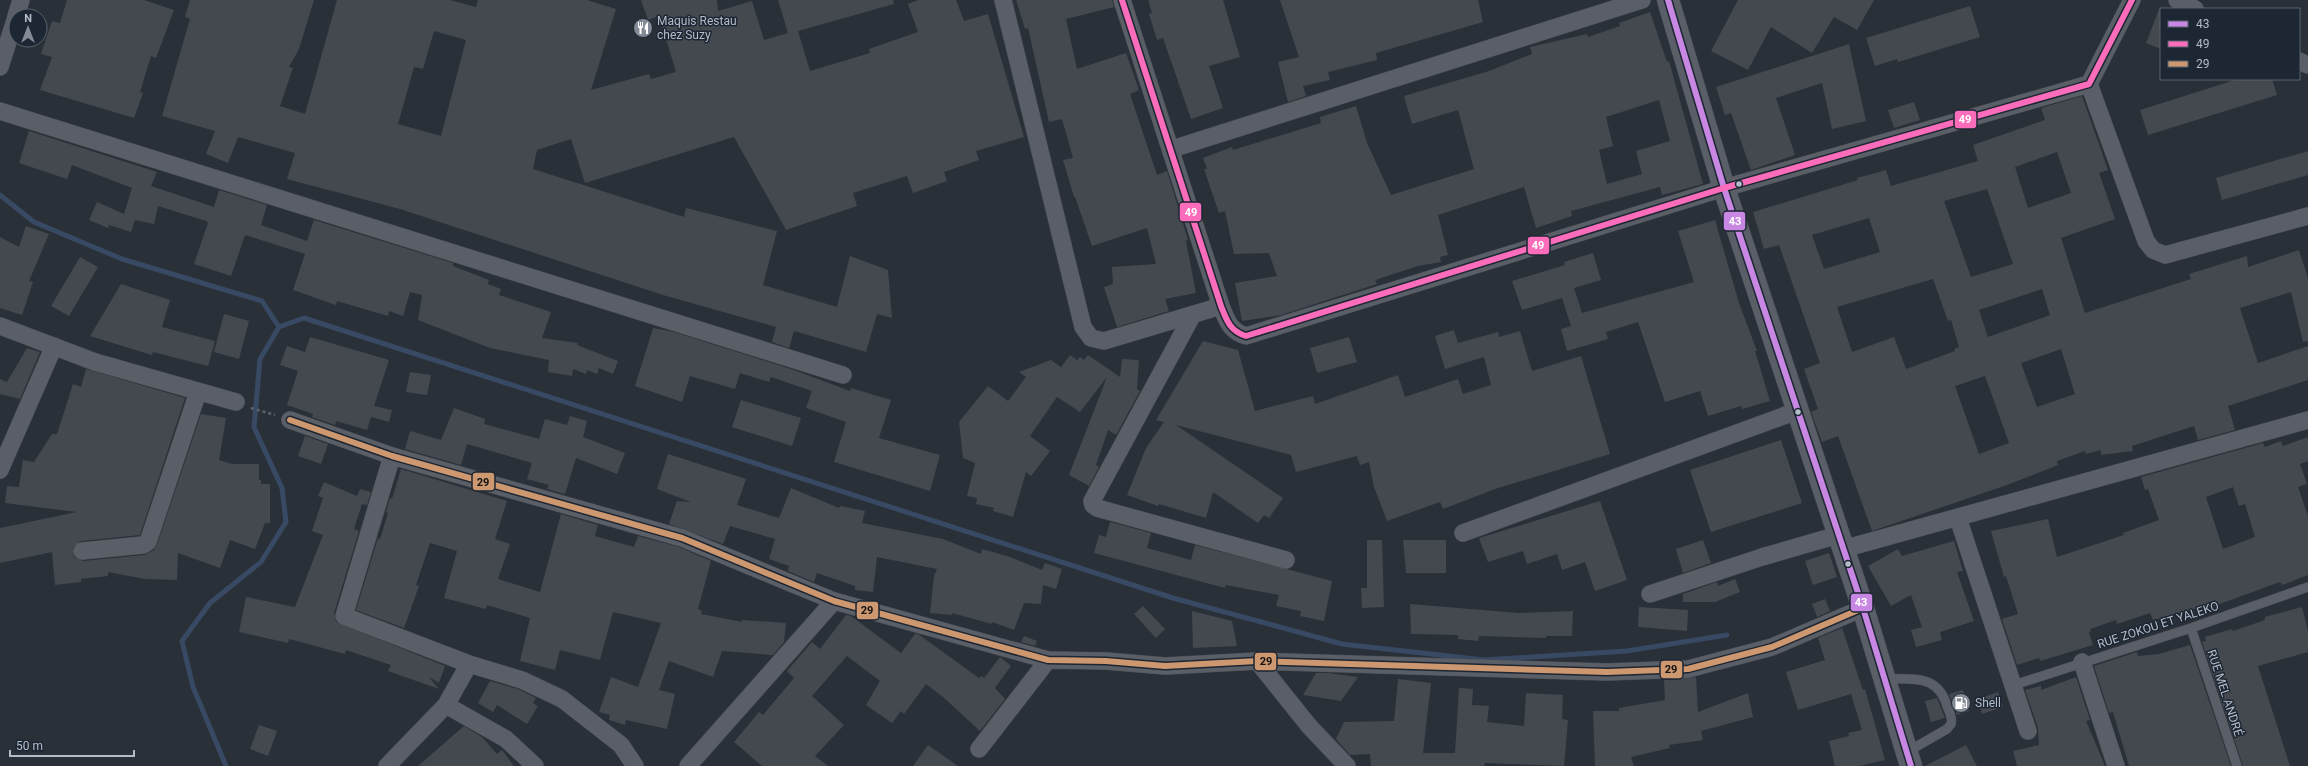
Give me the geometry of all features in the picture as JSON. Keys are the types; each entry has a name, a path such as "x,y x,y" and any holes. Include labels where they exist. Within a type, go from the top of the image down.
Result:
{"street":[{"path":"1003,0 1083,327 1091,338 1104,341 1192,316 1221,306"},
{"path":"1122,0 1172,149 1221,306 1229,324 1236,332 1246,336 1724,188 2089,84 2132,0"},
{"path":"1172,149 1642,0"},
{"path":"1668,0 1724,188 1863,608 1909,762"},
{"path":"2177,0 2193,8"},
{"path":"0,67 8,42"},
{"path":"2089,84 2146,241 2152,250 2165,255 2308,216"},
{"path":"0,111 843,376"},
{"path":"1192,316 1092,501 1093,505 1286,560"},
{"path":"0,326 95,362 236,402"},
{"path":"0,470 54,346"},
{"path":"82,551 143,545 148,542 198,392"},
{"path":"1463,533 1797,411"},
{"path":"290,420 392,456 682,538 834,601 1048,660 1106,661 1165,666 1257,661 1607,672 1688,668 1772,647 1863,608"},
{"path":"1650,594 1762,557 1958,518 2308,420"},
{"path":"392,456 344,616 469,664 522,680 562,699 621,745 635,766"},
{"path":"1958,518 2028,731"},
{"path":"688,766 834,601"},
{"path":"979,749 1048,660"},
{"path":"1257,661 1309,726 1346,766"},
{"path":"2082,662 2116,766"},
{"path":"388,766 446,705 469,664"},
{"path":"446,705 506,739 535,766"}],"lane":[{"name":"RUE ZOKOU ET YALEKO","path":"2014,685 2191,628 2308,587"},
{"name":"RUE MEL ANDRÉ","path":"2191,628 2237,766"},
{"path":"1885,679 1920,679 1937,687 1943,692 1951,724 1909,762"}],"path":[{"path":"236,402 290,420"}],"building":[{"path":"67,0 144,0 174,10 156,58 151,56 140,92 143,93 134,118 40,90 52,57 41,54 43,48 48,48 48,33 52,21 60,23"},
{"path":"190,0 314,0 299,49 289,67 293,68 280,106 305,114 337,0 450,0 476,7 478,0 587,0 616,9 591,90 649,74 651,79 676,72 659,16 648,20 641,0 717,0 718,11 752,1 764,40 788,33 778,0 893,0 894,4 798,31 810,71 870,53 869,49 918,32 908,4 918,0 956,0 964,21 988,14 1024,137 976,151 979,160 944,172 947,181 913,193 907,176 853,193 857,206 786,230 734,137 585,183 571,139 537,150 533,169 684,217 686,208 777,231 763,285 837,307 850,256 888,270 892,318 877,314 866,352 794,331 789,348 772,342 776,327 663,295 400,209 287,179 295,153 238,137 228,163 206,154 215,131 162,116 190,19 185,17","holes":["434,31 466,40 441,136 398,124 414,67 423,69"]},
{"path":"1016,0 1112,0 1114,7 1066,19 1077,69 1126,53 1139,90 1130,94 1157,175 1167,171 1188,240 1186,241 1196,293 1165,299 1169,311 1117,327 1104,287 1113,284 1112,267 1156,264 1147,228 1092,246 1074,197 1063,160 1073,158 1062,119 1049,122 1028,28 1025,29"},
{"path":"1148,0 1223,0 1240,57 1209,66 1223,108 1191,119 1163,38 1157,40 1149,14 1152,13"},
{"path":"1280,0 1478,0 1483,22 1376,53 1377,60 1328,72 1330,80 1303,86 1306,96 1288,102 1278,62 1299,57"},
{"path":"1738,0 1874,0 1857,30 1834,17 1812,53 1771,27 1748,70 1711,51"},
{"path":"1970,6 1980,37 1898,62 1897,59 1875,66 1866,38"},
{"path":"2160,7 2161,7 2160,49 2146,43"},
{"path":"1650,12 1667,62 1669,61 1703,184 1662,195 1660,187 1571,211 1572,216 1536,228 1524,187 1438,215 1448,255 1440,257 1441,262 1418,266 1375,280 1377,284 1281,315 1242,321 1235,283 1277,276 1269,253 1234,254 1225,211 1219,213 1204,169 1207,169 1203,158 1232,147 1233,150 1321,123 1320,117 1356,106 1367,143 1391,195 1474,169 1458,110 1412,124 1404,96 1489,71 1532,54 1530,47 1587,34 1588,37 1620,26 1619,23","holes":["1659,100 1670,141 1636,151 1642,174 1607,184 1599,150 1613,146 1606,117"]},
{"path":"1849,44 1866,121 1832,129 1822,83 1776,98 1795,155 1751,170 1731,113 1725,115 1716,87"},
{"path":"2235,80 2272,80 2277,95 2148,135 2140,110"},
{"path":"2082,96 2108,170 2099,173 2115,219 2061,238 2085,313 2191,279 2189,274 2247,256 2248,267 2299,250 2308,278 2308,341 2303,342 2291,292 2240,308 2258,363 2308,346 2308,380 2228,406 2235,430 2198,440 2194,426 2132,446 2133,451 2101,455 2101,450 2086,454 2085,451 2057,461 2058,465 2007,485 1872,531 1838,436 1822,442 1811,412 1818,409 1804,369 1820,363 1779,245 1764,249 1753,212 1886,170 1891,186 1978,161 1973,145 2045,120 2041,108","holes":["2057,152 2071,193 2028,208 2015,167","1987,189 2013,264 1971,277 1944,201","1869,218 1880,252 1824,269 1812,235","1933,279 1948,321 1951,320 1959,347 1954,349 1955,351 1906,369 1894,337 1852,352 1837,307","2042,289 2050,315 1988,337 1979,310","2061,349 2075,394 2037,407 2021,363","1985,376 2009,443 1979,454 1955,386"]},
{"path":"1914,102 1920,120 1894,128 1888,110"},
{"path":"29,131 157,172 151,186 214,207 219,190 267,205 261,225 307,241 314,220 453,263 453,266 489,280 488,284 501,289 499,295 551,312 542,338 578,343 577,345 618,361 613,374 599,368 597,374 587,370 586,374 573,369 572,376 548,372 549,360 490,348 418,320 422,295 410,292 403,316 389,311 388,316 337,301 336,305 293,290 305,254 245,235 231,276 194,264 208,223 206,221 158,206 154,224 135,220 131,232 109,225 108,228 89,220 97,202 124,214 132,188 72,165 67,179 19,163"},
{"path":"2308,151 2308,175 2222,200 2216,178"},
{"path":"1715,220 1739,303 1757,351 1755,351 1770,401 1742,409 1741,406 1708,416 1700,391 1665,402 1638,322 1606,332 1608,339 1567,351 1561,329 1571,326 1562,298 1522,310 1512,281 1565,265 1564,262 1593,253 1601,280 1574,288 1582,313 1694,282 1678,231"},
{"path":"26,226 49,234 29,281 33,282 22,315 0,308 0,237 19,247"},
{"path":"80,257 98,267 69,316 51,306"},
{"path":"121,284 170,300 162,327 215,341 208,366 153,352 152,355 90,336"},
{"path":"224,314 249,321 239,359 214,352"},
{"path":"653,328 674,332 794,370 850,391 851,388 891,400 879,438 940,455 930,491 834,462 846,422 806,408 812,391 771,377 769,382 740,373 735,389 690,376 682,402 635,386"},
{"path":"1454,330 1458,343 1498,332 1499,337 1520,331 1532,371 1581,356 1610,454 1495,489 1443,509 1440,502 1387,521 1374,487 1369,462 1360,465 1357,456 1296,472 1291,455 1176,425 1283,498 1269,518 1264,515 1258,523 1213,492 1206,518 1159,504 1158,506 1127,495 1146,448 1164,422 1156,420 1203,341 1238,350 1255,411 1313,396 1315,404 1398,375 1405,397 1458,379 1463,394 1491,385 1484,357 1445,369 1435,336"},
{"path":"310,337 389,360 374,406 392,410 389,422 371,417 367,430 336,421 335,425 312,417 313,414 287,405 298,371 280,365 287,346 305,352"},
{"path":"1349,337 1357,362 1317,373 1310,348"},
{"path":"27,348 40,352 20,399 0,394 0,379 7,382"},
{"path":"1070,355 1077,360 1080,357 1084,360 1088,355 1120,377 1122,359 1139,360 1137,389 1140,391 1116,435 1108,430 1096,465 1099,467 1089,486 1069,475 1107,377 1080,412 1057,397 1030,436 1050,451 1031,476 1026,472 1013,517 993,511 994,508 976,504 977,498 967,496 975,463 963,458 959,422 988,386 1008,401 1026,377 1019,372 1051,360 1061,367"},
{"path":"86,369 185,398 140,535 81,541 73,547 74,557 83,561 144,555 154,550 157,545 201,414 226,418 219,460 232,464 259,464 259,480 261,480 261,484 270,484 270,523 265,523 255,549 230,540 220,568 178,553 177,580 145,579 108,572 108,576 81,579 81,582 55,585 52,552 0,563 0,528 77,512 5,503 7,486 19,487 23,460 34,462 52,434 57,434 73,384 81,387"},
{"path":"410,372 431,375 427,395 406,392"},
{"path":"741,400 801,418 792,446 732,427"},
{"path":"454,408 485,419 484,424 539,439 545,419 567,425 570,416 587,421 583,437 625,453 617,474 576,458 565,494 547,489 549,485 527,479 532,463 467,444 461,465 405,449 410,431 441,440"},
{"path":"305,436 328,444 321,464 298,456"},
{"path":"2308,437 2308,461 2300,464 2307,484 2298,487 2308,516 2308,575 2282,585 2280,582 2206,609 2205,606 2153,620 2150,613 2117,624 2116,620 2090,629 2091,631 2089,632 2093,645 2040,661 2039,658 2017,665 2002,619 2018,614 2006,576 2004,577 1991,531 2048,519 2057,557 2124,535 2123,533 2159,520 2148,489 2145,490 2141,477 2263,443 2265,447 2281,441 2283,446","holes":["2233,487 2239,506 2245,504 2255,537 2223,549 2206,497"]},
{"path":"1781,440 1802,503 1711,532 1690,470"},
{"path":"668,454 746,479 737,505 779,518 791,488 839,508 840,506 865,511 862,523 943,539 981,554 982,549 1010,557 1042,570 1045,563 1062,569 1056,589 1043,585 1041,604 1024,603 1014,630 992,622 992,624 952,613 952,615 930,613 934,576 937,569 877,557 873,592 855,590 855,586 817,573 814,582 788,571 789,566 769,559 775,539 730,526 723,544 669,524 677,501 691,502 657,489"},
{"path":"401,469 507,501 495,539 510,544 498,579 540,592 561,514 598,525 595,536 634,547 638,536 679,547 711,561 698,609 702,611 701,614 742,622 742,620 786,623 784,642 773,655 722,651 713,677 669,661 659,690 675,694 667,729 626,720 625,725 609,720 610,715 599,712 611,677 638,687 661,623 613,612 600,660 560,650 555,670 520,661 530,618 487,605 486,609 444,598 457,551 430,543 416,585 419,586 404,628 356,610 378,538 380,539 388,513 386,512 390,498 392,499"},
{"path":"324,482 357,496 360,489 371,492 367,505 362,504 354,529 359,531 334,613 336,622 445,666 439,683 429,677 439,689 388,671 391,665 346,650 345,654 289,639 288,643 239,632 246,597 295,607 323,535 312,531 323,498 318,496"},
{"path":"1600,501 1627,580 1595,591 1585,562 1562,570 1557,554 1527,564 1523,551 1488,562 1479,538"},
{"path":"1110,522 1151,533 1147,548 1191,560 1195,545 1332,581 1324,621 1300,616 1301,611 1276,606 1279,595 1226,585 1225,588 1094,553 1099,535 1106,537"},
{"path":"1367,540 1382,540 1384,607 1362,608 1361,588 1367,588"},
{"path":"1403,540 1446,540 1446,573 1406,573"},
{"path":"1703,540 1711,563 1683,573 1676,549"},
{"path":"1954,541 1963,571 1957,572 1974,621 1940,632 1942,640 1916,647 1911,630 1922,627 1911,595 1891,606 1868,566 1898,549 1902,556"},
{"path":"1829,553 1837,577 1813,585 1805,561"},
{"path":"1735,579 1740,592 1715,602 1683,602 1683,594 1717,582 1718,586"},
{"path":"1825,599 1830,611 1817,617 1812,604"},
{"path":"1410,604 1518,613 1573,611 1572,636 1546,636 1546,638 1479,636 1478,641 1458,639 1458,635 1411,634"},
{"path":"1143,606 1165,629 1156,638 1134,614"},
{"path":"1639,607 1688,610 1687,631 1638,627"},
{"path":"2302,607 2308,631 2308,652 2258,666 2290,766 2243,766 2202,642 2206,641 2205,637 2232,629 2233,631 2265,620 2265,617"},
{"path":"1192,611 1232,621 1237,646 1193,648"},
{"path":"846,615 851,616 901,653 915,634 918,634 979,678 982,676 984,678 1000,657 1011,666 995,688 1005,699 980,731 943,697 926,684 904,714 901,711 892,723 866,705 880,681 847,656 812,696 844,725 815,756 828,766 762,766 734,742 759,712 763,715 794,678 787,671 812,642 820,649"},
{"path":"1842,628 1863,690 1865,689 1885,760 1860,766 1835,766 1829,741 1849,736 1848,733 1862,730 1851,694 1798,710 1786,672 1825,660 1818,638"},
{"path":"1024,636 1037,641 1035,646 1021,642"},
{"path":"2190,645 2231,766 2129,766 2113,712 2109,713 2094,666 2137,652 2138,656 2159,654"},
{"path":"1316,673 1358,677 1341,701 1303,695"},
{"path":"1696,677 1698,712 1748,693 1753,717 1701,731 1703,740 1669,745 1670,748 1631,757 1634,766 1595,766 1593,711 1619,711 1619,708 1665,700 1664,680"},
{"path":"2076,677 2090,720 2086,721 2105,766 2017,766 2013,751 2039,745 2038,728 2025,690 2041,686 2041,690"},
{"path":"1398,679 1431,683 1423,753 1455,753 1459,688 1473,689 1472,705 1489,706 1487,722 1524,726 1526,693 1563,695 1562,719 1568,720 1564,766 1485,763 1484,766 1371,766 1370,754 1350,755 1336,739 1344,722 1394,721"},
{"path":"490,681 518,689 536,698 533,703 538,706 527,724 497,705 493,712 478,703"},
{"path":"1963,690 1969,711 1957,715 1949,694"},
{"path":"1998,692 2003,707 1982,714 1978,699"},
{"path":"1937,698 1945,718 1931,722 1925,701"},
{"path":"259,725 277,731 268,756 250,749"},
{"path":"464,726 482,737 497,754 502,750 514,766 418,766"},
{"path":"928,745 958,766 913,766"},
{"path":"1966,745 1977,766 1925,766"}],"waterway":[{"path":"0,195 34,222 122,259 262,301 279,327"},
{"path":"226,766 193,687 182,641 210,603 261,562 286,522 282,488 254,427 260,359 279,327 304,318 1173,598 1342,644 1484,660 1627,651 1727,635"}],"transit line":[{"name":"49","path":"1122,0 1221,306 1230,325 1236,331 1246,336 1724,188 2089,84 2132,0"},
{"name":"43","path":"1668,0 1724,188 1863,608 1911,766"},
{"name":"29","path":"290,420 392,456 682,538 834,601 1048,660 1106,661 1165,666 1257,661 1607,672 1688,669 1772,647 1863,608"}],"place":[{"name":"Maquis Restau chez Suzy","path":"643,28"},
{"name":"Shell","path":"1961,703"}]}
